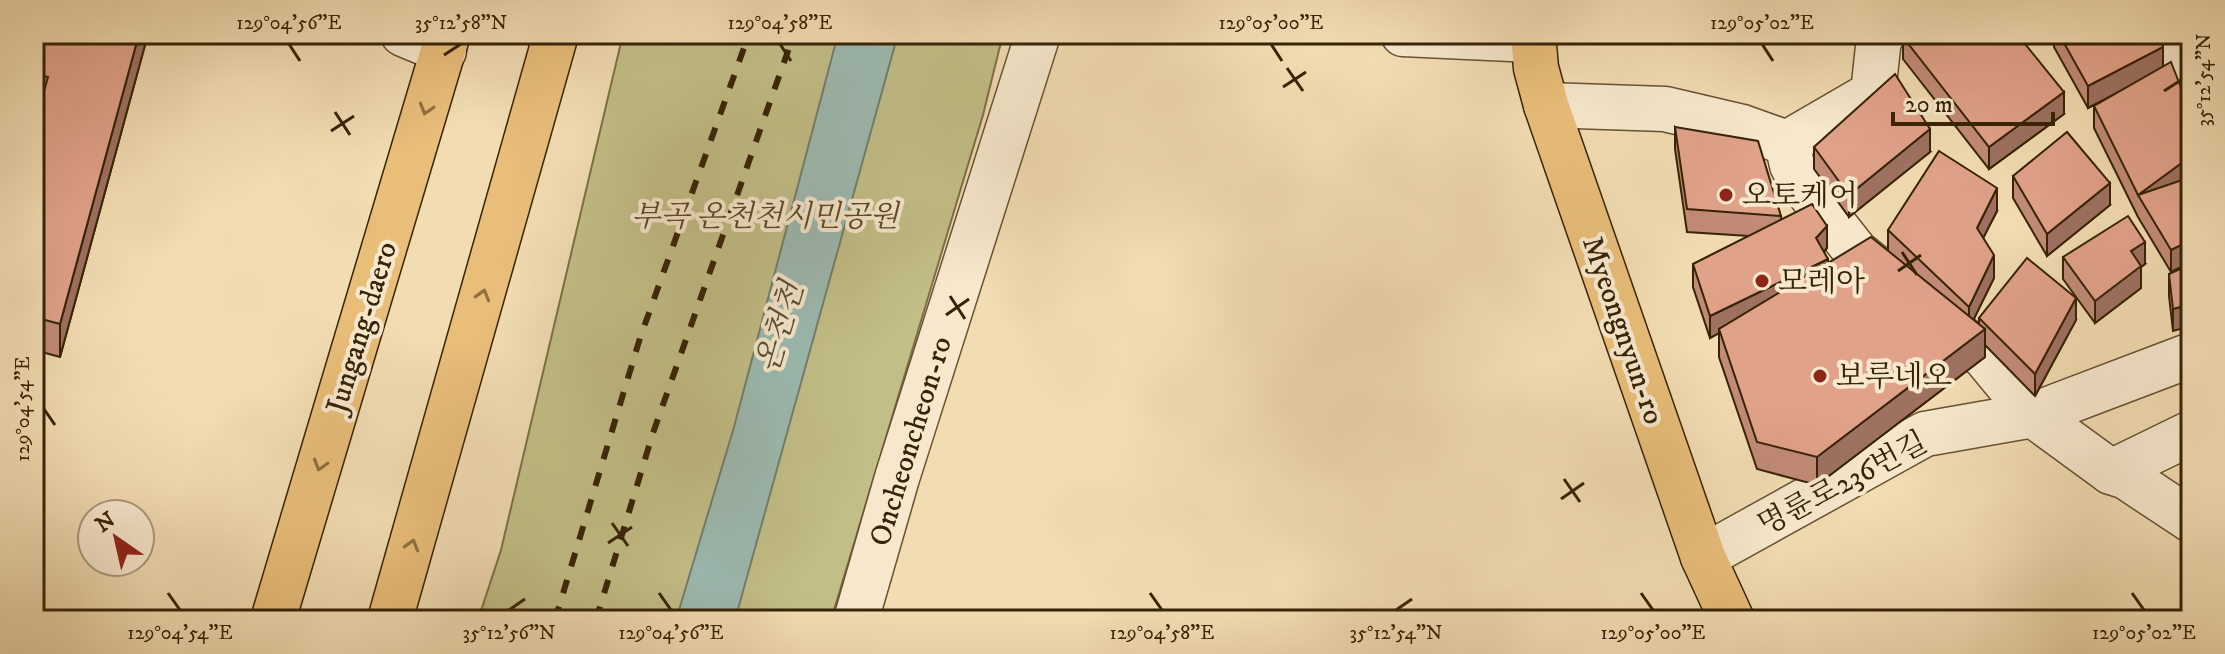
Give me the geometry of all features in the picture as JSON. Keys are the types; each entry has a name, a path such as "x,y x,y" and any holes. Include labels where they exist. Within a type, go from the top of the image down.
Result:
{"main road":[{"path":"390,620 556,34"},
{"name":"Myeongnyun-ro","path":"1534,37 1536,68 1546,105 1703,557 1732,620"},
{"name":"Jungang-daero","path":"273,620 446,43"}],"street":[{"path":"403,34 446,43"},
{"name":"Oncheoncheon-ro","path":"856,620 897,478 1038,34"},
{"path":"1403,34 1534,37"},
{"path":"1546,105 1665,109 1742,127 1787,143 1873,93 1879,38 1883,34"},
{"path":"2157,34 2191,112"},
{"path":"2184,34 2191,48"},
{"path":"1787,143 1800,181 1856,252 1985,357 2033,415 2111,472 2126,477 2191,520"},
{"name":"명륜로236번길","path":"1703,557 1925,434 2033,415 2191,355"},
{"path":"2111,472 2191,433"}],"green space":[{"name":"부곡 온천천시민공원","path":"623,34 1003,34 983,115 831,620 478,620 501,550"}],"water":[{"name":"온천천","path":"838,34 898,34 735,620 676,620 734,427"}],"building":[{"path":"34,34 139,34 60,324 34,317 34,128 48,77 34,73"},
{"path":"1906,34 2017,34 2064,92 1989,147 1903,37"},
{"path":"2059,34 2159,34 2163,47 2088,86"},
{"path":"2171,62 2191,113 2191,156 2138,195 2094,106"},
{"path":"1895,74 1930,129 1849,195 1814,147"},
{"path":"1675,127 1758,141 1781,216 1687,209"},
{"path":"2067,132 2110,183 2047,234 2013,176"},
{"path":"1939,151 1997,188 1977,228 1994,255 1969,307 1888,230"},
{"path":"2191,177 2191,240 2171,250 2138,195"},
{"path":"1812,204 1827,226 1816,238 1828,259 1710,316 1693,264"},
{"path":"2128,216 2145,242 2131,251 2141,266 2095,301 2063,257"},
{"path":"1871,237 1985,329 1817,457 1757,442 1719,329"},
{"path":"2027,258 2076,298 2035,374 1979,318"},
{"path":"2191,264 2191,304 2173,309 2169,274"}],"railway":[{"path":"555,620 640,338 749,34"},
{"path":"596,620 653,433 794,34"}],"place":[{"name":"오토케어","path":"1726,195"},
{"name":"모레아","path":"1762,281"},
{"name":"보루네오","path":"1820,376"}]}
